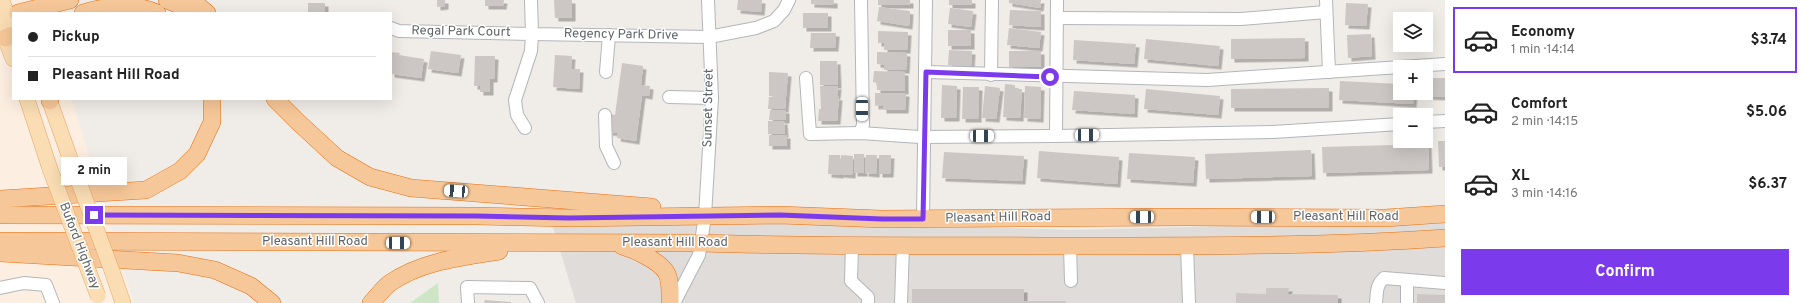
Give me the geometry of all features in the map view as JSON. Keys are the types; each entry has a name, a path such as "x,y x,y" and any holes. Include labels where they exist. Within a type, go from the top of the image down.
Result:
{"highway":[{"path":"16,12 70,0"},
{"path":"167,0 179,5 187,12"},
{"path":"191,0 206,12"},
{"path":"86,12 94,9 125,6 152,12"},
{"path":"0,199 146,190 180,171 197,154 212,122 212,100"},
{"path":"276,100 337,158 370,177 411,188 684,209 705,216"},
{"path":"283,100 298,122"},
{"name":"Pleasant Hill Road","path":"0,215 476,216 569,218 780,215 923,219 1186,217 1385,218 1445,214"},
{"name":"Pleasant Hill Road","path":"0,241 1187,246 1375,243 1445,238"},
{"path":"371,303 390,284 418,268 439,262 540,243"},
{"path":"610,243 633,250 654,261 666,272 670,288 670,303"},
{"path":"0,253 178,263 215,270 251,286 272,303"}],"main road":[{"path":"11,13 9,36 12,53"},
{"name":"Buford Highway","path":"27,100 50,169 99,300"},
{"name":"Buford Highway","path":"49,100 123,303"}],"street":[{"path":"525,128 517,115 515,100 532,51 531,0"},
{"name":"Sunset Street","path":"674,303 699,255 705,216 712,98 708,0"},
{"name":"Regency Park Drive","path":"532,34 709,37 756,28 774,21 784,10 789,0"},
{"path":"860,133 862,125 861,0"},
{"path":"923,219 926,0"},
{"path":"991,75 992,0"},
{"path":"1056,136 1057,0"},
{"path":"1326,0 1329,72"},
{"path":"1057,18 1241,19 1326,12"},
{"name":"Regal Park Court","path":"392,28 399,31 532,34"},
{"path":"606,72 609,35"},
{"path":"926,72 1056,77 1207,80 1445,64"},
{"path":"806,78 810,134 860,133 924,136 1056,136 1273,132 1393,124"},
{"path":"669,97 712,98"},
{"path":"605,116 606,146 614,163"},
{"path":"1433,121 1445,120"},
{"path":"852,245 851,281 868,297 868,303"},
{"path":"901,303 903,245"},
{"path":"1070,246 1071,280"},
{"path":"1187,246 1189,303"},
{"path":"1376,303 1379,282 1384,278 1445,283"},
{"path":"1407,280 1407,303"},
{"path":"0,288 24,283 46,285 53,303"},
{"path":"468,303 467,288 530,288 538,303"}],"shaded area":[{"path":"0,0 31,0 37,12 12,12 12,100 72,100 134,303 0,303"},
{"path":"548,211 1069,230 1445,222 1445,303 576,303"}],"green space":[{"path":"438,283 439,303 410,303"}],"building":[{"path":"437,0 445,0 445,6 437,7"},
{"path":"485,0 504,0 503,6 485,6"},
{"path":"554,0 572,0 572,18 555,18"},
{"path":"738,0 762,0 761,12 737,10"},
{"path":"811,0 834,0 834,5 811,4"},
{"path":"878,0 910,0 910,5 878,5"},
{"path":"949,0 972,0 972,5 949,5"},
{"path":"1009,0 1041,0 1040,8 1009,3"},
{"path":"308,3 325,3 325,12 308,12"},
{"path":"1346,3 1368,4 1366,26 1345,25"},
{"path":"879,7 910,11 909,26 877,21"},
{"path":"950,8 973,11 971,27 948,24"},
{"path":"1010,10 1041,11 1041,27 1009,25"},
{"path":"803,13 828,13 828,28 803,28"},
{"path":"1009,28 1041,32 1039,48 1007,45"},
{"path":"948,30 971,30 971,46 948,46"},
{"path":"878,31 908,32 907,50 884,50 884,43 878,43"},
{"path":"811,33 836,33 835,48 810,48"},
{"path":"1371,34 1372,56 1348,58 1347,35"},
{"path":"1305,38 1305,58 1231,59 1231,39"},
{"path":"1146,39 1220,46 1218,66 1144,59"},
{"path":"1074,40 1136,44 1134,64 1073,60"},
{"path":"949,50 972,51 971,66 948,65"},
{"path":"431,51 461,55 458,73 428,69"},
{"path":"1009,51 1041,51 1041,67 1009,67"},
{"path":"392,52 400,53 399,55 424,59 421,78 392,74"},
{"path":"877,52 907,53 906,70 884,70 884,65 877,64"},
{"path":"555,55 572,56 571,69 580,69 579,89 553,87"},
{"path":"475,56 495,56 494,79 490,79 490,92 480,92 480,86 474,86"},
{"path":"820,61 837,61 838,85 820,85"},
{"path":"622,63 643,66 641,85 650,86 649,96 642,95 636,141 617,138 618,133 609,132 611,114 615,115"},
{"path":"874,71 905,72 905,91 877,90 877,83 873,82"},
{"path":"769,72 788,73 785,109 768,109 769,97 779,97 769,96"},
{"path":"1433,78 1445,78 1445,97 1433,96"},
{"path":"1340,81 1393,84 1393,100 1413,100 1413,104 1339,100"},
{"path":"1005,84 1015,85 1015,89 1022,89 1020,118 1003,117"},
{"path":"942,85 957,86 956,118 941,118"},
{"path":"820,86 838,86 837,96 824,96 839,97 837,121 818,121 819,109 821,109"},
{"path":"985,86 1000,88 996,119 982,118"},
{"path":"1025,86 1041,87 1040,119 1024,118"},
{"path":"963,87 979,87 978,119 962,119"},
{"path":"1329,88 1329,108 1231,108 1231,89"},
{"path":"1146,89 1220,96 1218,115 1144,109"},
{"path":"1074,91 1135,95 1134,114 1072,110"},
{"path":"875,93 906,93 905,110 883,110 883,105 875,106"},
{"path":"770,110 786,110 786,120 769,120"},
{"path":"768,121 784,121 785,134 768,134"},
{"path":"769,135 787,135 787,146 769,146"},
{"path":"1438,141 1445,141 1445,167 1439,167"},
{"path":"1393,145 1393,148 1428,148 1429,170 1323,173 1322,147"},
{"path":"1311,150 1312,176 1206,179 1205,154"},
{"path":"1039,151 1119,157 1117,184 1037,178"},
{"path":"944,152 1024,156 1022,181 942,178"},
{"path":"1129,153 1195,157 1193,183 1127,179"},
{"path":"854,154 864,154 864,173 854,173"},
{"path":"829,155 840,155 840,175 828,174"},
{"path":"841,155 853,156 852,175 840,174"},
{"path":"866,155 877,155 876,174 865,173"},
{"path":"879,155 891,155 890,174 879,174"},
{"path":"1266,288 1289,288 1288,294 1338,295 1338,303 1236,303 1236,293 1266,294"},
{"path":"912,289 1024,289 1024,301 1066,301 1066,303 912,303"},
{"path":"1417,294 1445,295 1445,303 1417,303"},
{"path":"485,300 511,302 511,303 484,303"}],"route":[{"path":"94,215 476,216 569,218 780,215 923,219 926,72 1050,77"}]}
